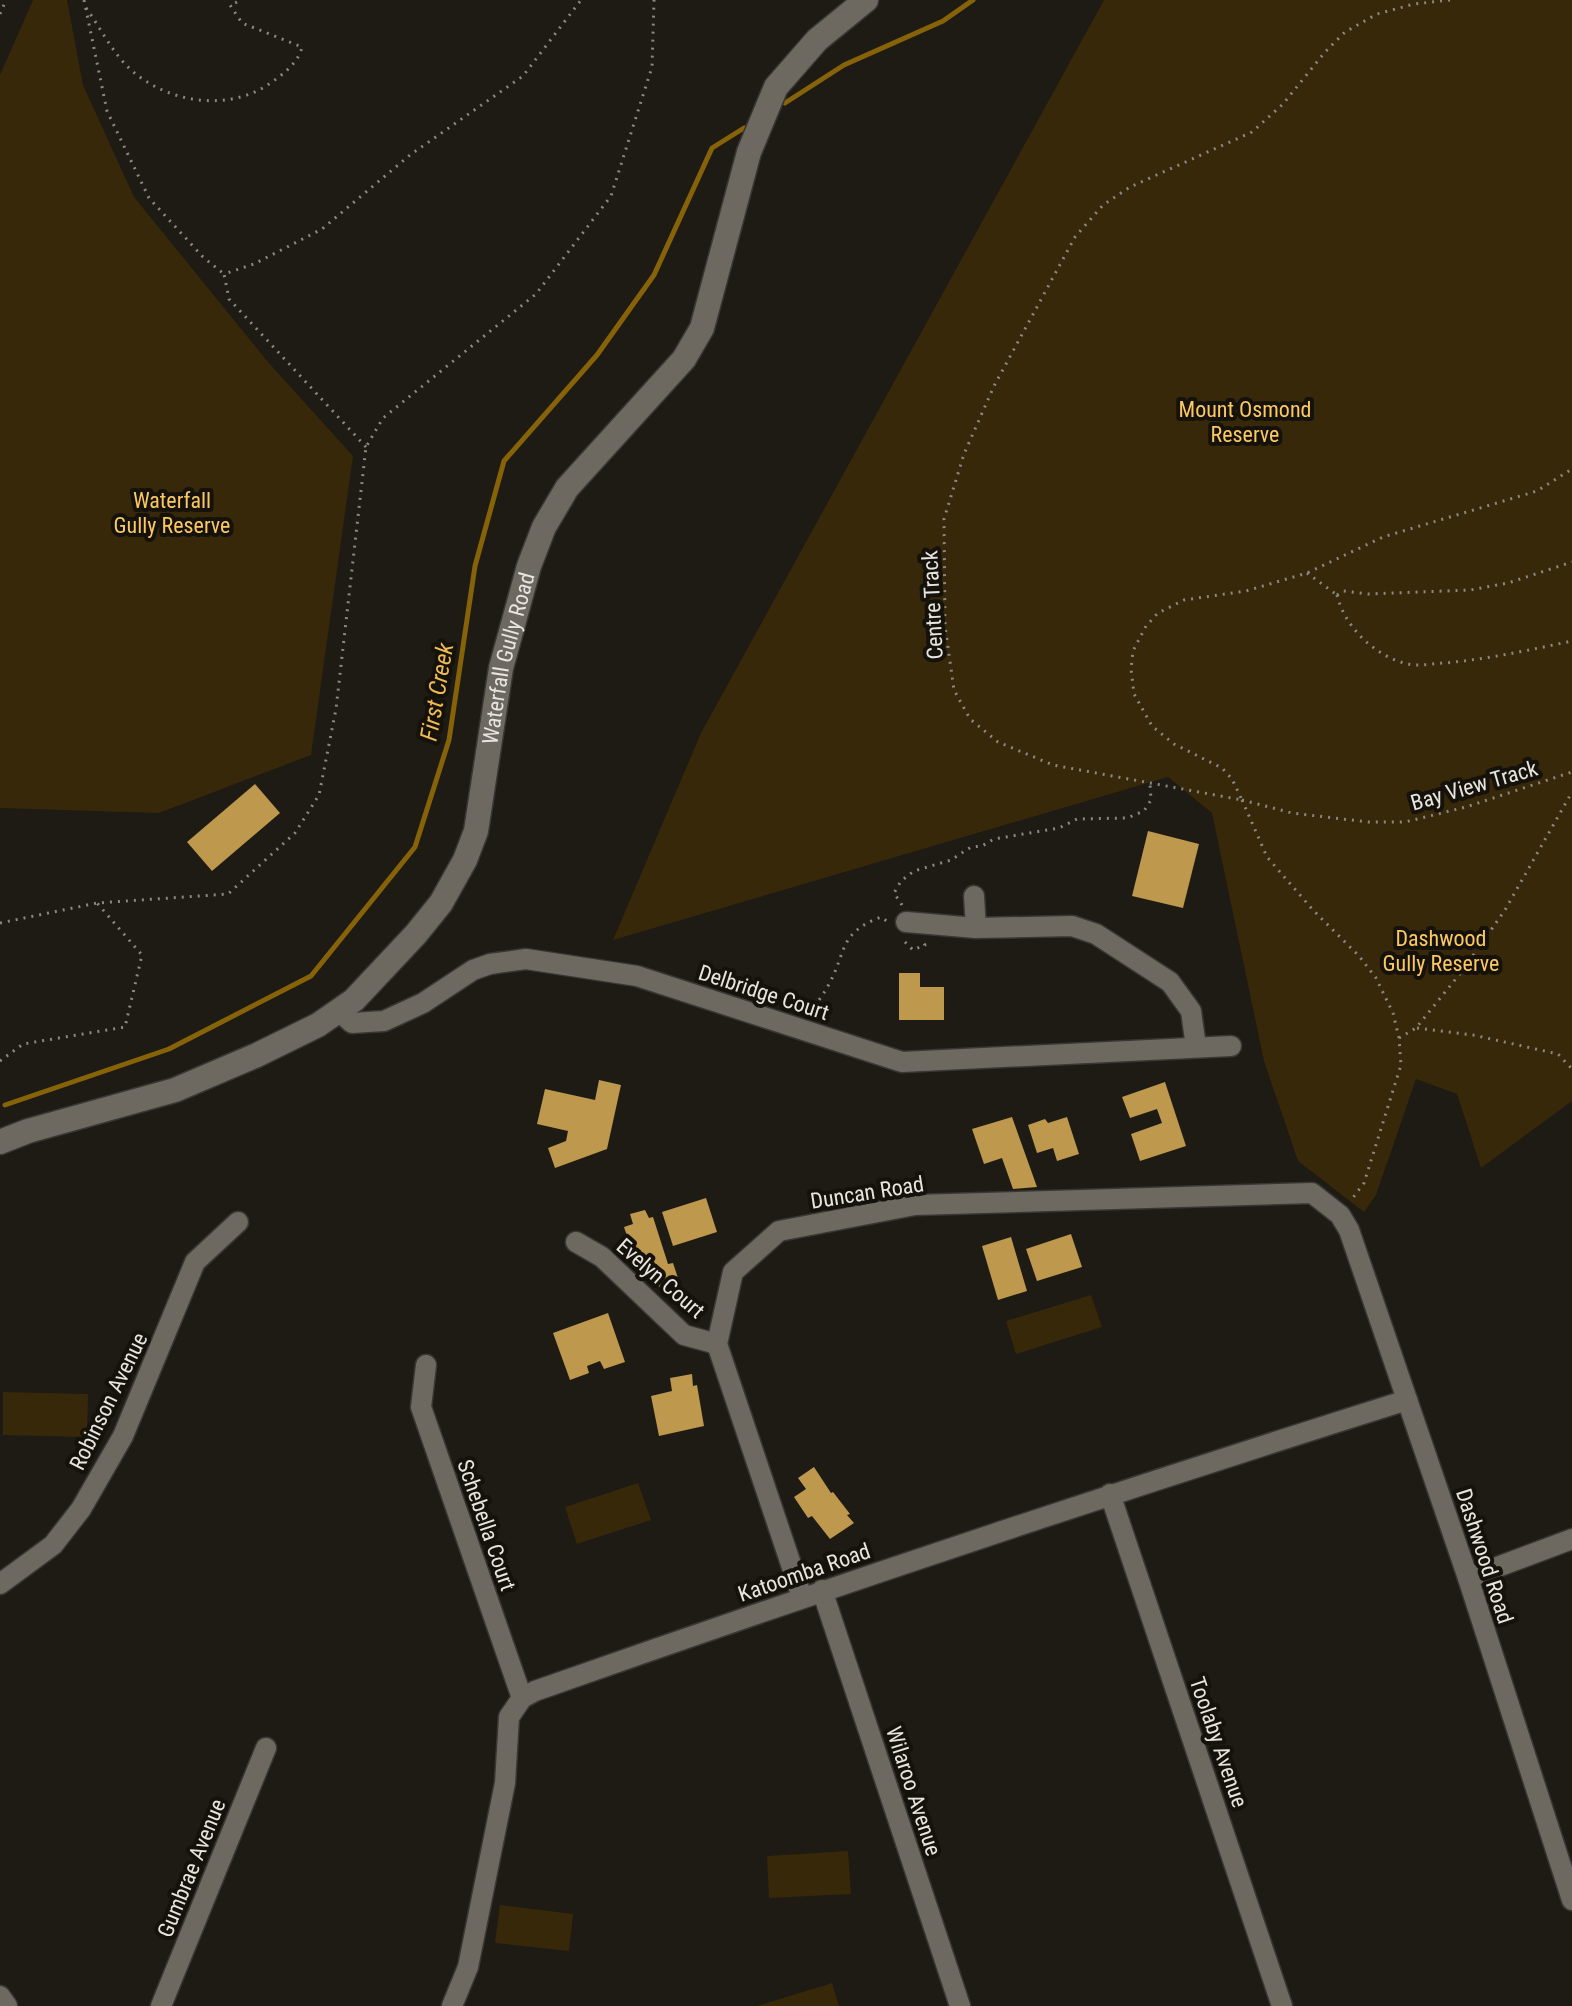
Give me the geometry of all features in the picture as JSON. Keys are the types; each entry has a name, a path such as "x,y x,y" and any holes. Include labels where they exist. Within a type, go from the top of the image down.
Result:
{"street":[{"name":"Waterfall Gully Road","path":"0,1142 28,1131 175,1090 318,1025 354,1000 441,903 465,860 476,831 501,668 529,566 544,527 567,488 684,359 702,328 749,152 776,87 817,40 866,0"},
{"path":"974,896 976,928"},
{"path":"902,927 1072,926 1096,934 1170,982 1191,1011 1196,1047"},
{"name":"Delbridge Court","path":"338,1010 352,1023 384,1021 423,1003 473,970 490,964 526,959 637,976 902,1062 1231,1046"},
{"name":"Duncan Road","path":"717,1344 733,1272 779,1231 915,1205 1312,1193 1345,1222"},
{"name":"Robinson Avenue","path":"0,1584 53,1545 81,1509 123,1436 195,1262 238,1222"},
{"name":"Dashwood Road","path":"1345,1222 1468,1578 1572,1900"},
{"name":"Evelyn Court","path":"576,1242 602,1257 684,1335 717,1344"},
{"path":"717,1344 802,1597"},
{"name":"Schebella Court","path":"426,1365 421,1407 522,1698"},
{"name":"Katoomba Road","path":"522,1698 822,1590 1407,1400"},
{"name":"Toolaby Avenue","path":"1110,1494 1282,2006"},
{"path":"1468,1578 1572,1539"},
{"name":"Wilaroo Avenue","path":"822,1590 960,2006"},
{"path":"452,2006 468,1967 505,1783 509,1717 522,1698"},
{"name":"Gumbrae Avenue","path":"161,2006 266,1748"},
{"path":"0,1996 7,2006"}],"path":[{"path":"0,14 6,0"},
{"path":"84,0 107,111 149,198 203,257 224,274 229,299 366,447"},
{"path":"86,8 129,68 165,92 211,102 250,96 299,60 302,47 242,23 230,5 242,0"},
{"path":"224,274 254,264 322,229 410,155 523,76 581,0"},
{"path":"0,923 97,903 228,894 295,833 319,795 336,709 366,447 383,418 536,294 611,196 652,67 654,0"},
{"name":"Centre Track","path":"1242,800 1053,765 998,742 970,719 954,690 945,626 944,519 964,454 994,386 1075,237 1103,205 1130,187 1252,132 1283,104 1345,32 1377,14 1414,4 1450,0"},
{"path":"1345,1222 1364,1183 1401,1065 1393,1013 1376,978 1359,956 1267,857 1232,779 1222,768 1174,744 1152,726 1134,694 1131,669 1133,651 1146,626 1158,613 1184,600 1246,591 1307,573 1383,537 1537,491 1572,469"},
{"path":"1337,595 1343,591 1368,594 1470,590 1508,583 1572,562"},
{"path":"1307,573 1337,595 1339,604 1358,635 1391,659 1412,665 1477,660 1572,641"},
{"name":"Bay View Track","path":"1242,800 1292,813 1368,822 1405,822 1466,807 1572,772"},
{"path":"795,1027 809,1015 830,984 844,946 853,932 881,917 902,927 925,945 913,950 902,927 904,908 894,893 901,881 914,871 951,860 971,847 982,846 994,839 1059,828 1077,819 1127,818 1144,811 1151,800 1150,783"},
{"path":"1399,1038 1416,1028 1463,970 1505,910 1572,792"},
{"path":"0,1061 23,1044 125,1027 142,955 97,903"},
{"path":"1416,1028 1473,1035 1558,1054 1572,1069"}],"green space":[{"name":"Waterfall Gully Reserve","path":"33,0 67,0 83,85 134,197 268,362 353,456 311,755 159,813 0,808 0,75"},
{"name":"Mount Osmond Reserve","path":"1104,0 1572,0 1572,1101 1481,1168 1457,1094 1416,1079 1376,1195 1364,1212 1298,1161 1264,1061 1212,813 1168,777 613,940 701,733"},
{"path":"1091,1295 1102,1327 1016,1354 1006,1321"},
{"path":"3,1392 88,1394 87,1437 3,1435"},
{"path":"638,1483 651,1520 577,1544 565,1507"},
{"path":"848,1851 851,1894 769,1898 767,1856"},
{"path":"500,1905 573,1914 569,1951 495,1943"},
{"path":"832,1983 839,2006 757,2006"}],"building":[{"path":"255,784 280,813 212,871 187,842"},
{"path":"1148,831 1199,844 1183,908 1132,896"},
{"path":"899,973 920,973 920,987 944,987 944,1020 899,1020"},
{"path":"599,1080 621,1085 607,1149 555,1168 548,1148 566,1141 568,1131 537,1124 545,1089 595,1100"},
{"path":"1165,1082 1186,1146 1140,1161 1131,1134 1162,1123 1157,1109 1130,1118 1122,1097"},
{"path":"1012,1117 1037,1187 1013,1189 1002,1158 984,1164 972,1129"},
{"path":"1067,1117 1079,1154 1057,1161 1053,1148 1037,1153 1028,1125 1045,1119 1048,1123"},
{"path":"706,1198 717,1232 673,1246 662,1212"},
{"path":"645,1210 649,1218 653,1217 668,1264 673,1263 679,1281 659,1287 653,1271 640,1275 634,1255 627,1257 622,1245 629,1242 624,1227 633,1224 630,1214"},
{"path":"1071,1234 1082,1267 1037,1281 1026,1249"},
{"path":"1011,1237 1027,1291 998,1300 982,1246"},
{"path":"608,1313 625,1362 604,1369 600,1361 587,1366 589,1373 570,1380 553,1333"},
{"path":"692,1374 704,1426 659,1436 651,1396 672,1391 670,1378"},
{"path":"814,1467 854,1523 830,1539 812,1516 808,1518 794,1497 806,1489 798,1478"}],"waterway":[{"name":"First Creek","path":"785,103 844,65 943,21 973,0"},
{"name":"First Creek","path":"5,1105 169,1049 311,976 415,847 449,740 475,566 504,461 597,355 654,275 712,148 744,128"}],"park label":[{"name":"Dashwood Gully Reserve","path":"1441,950"}]}
